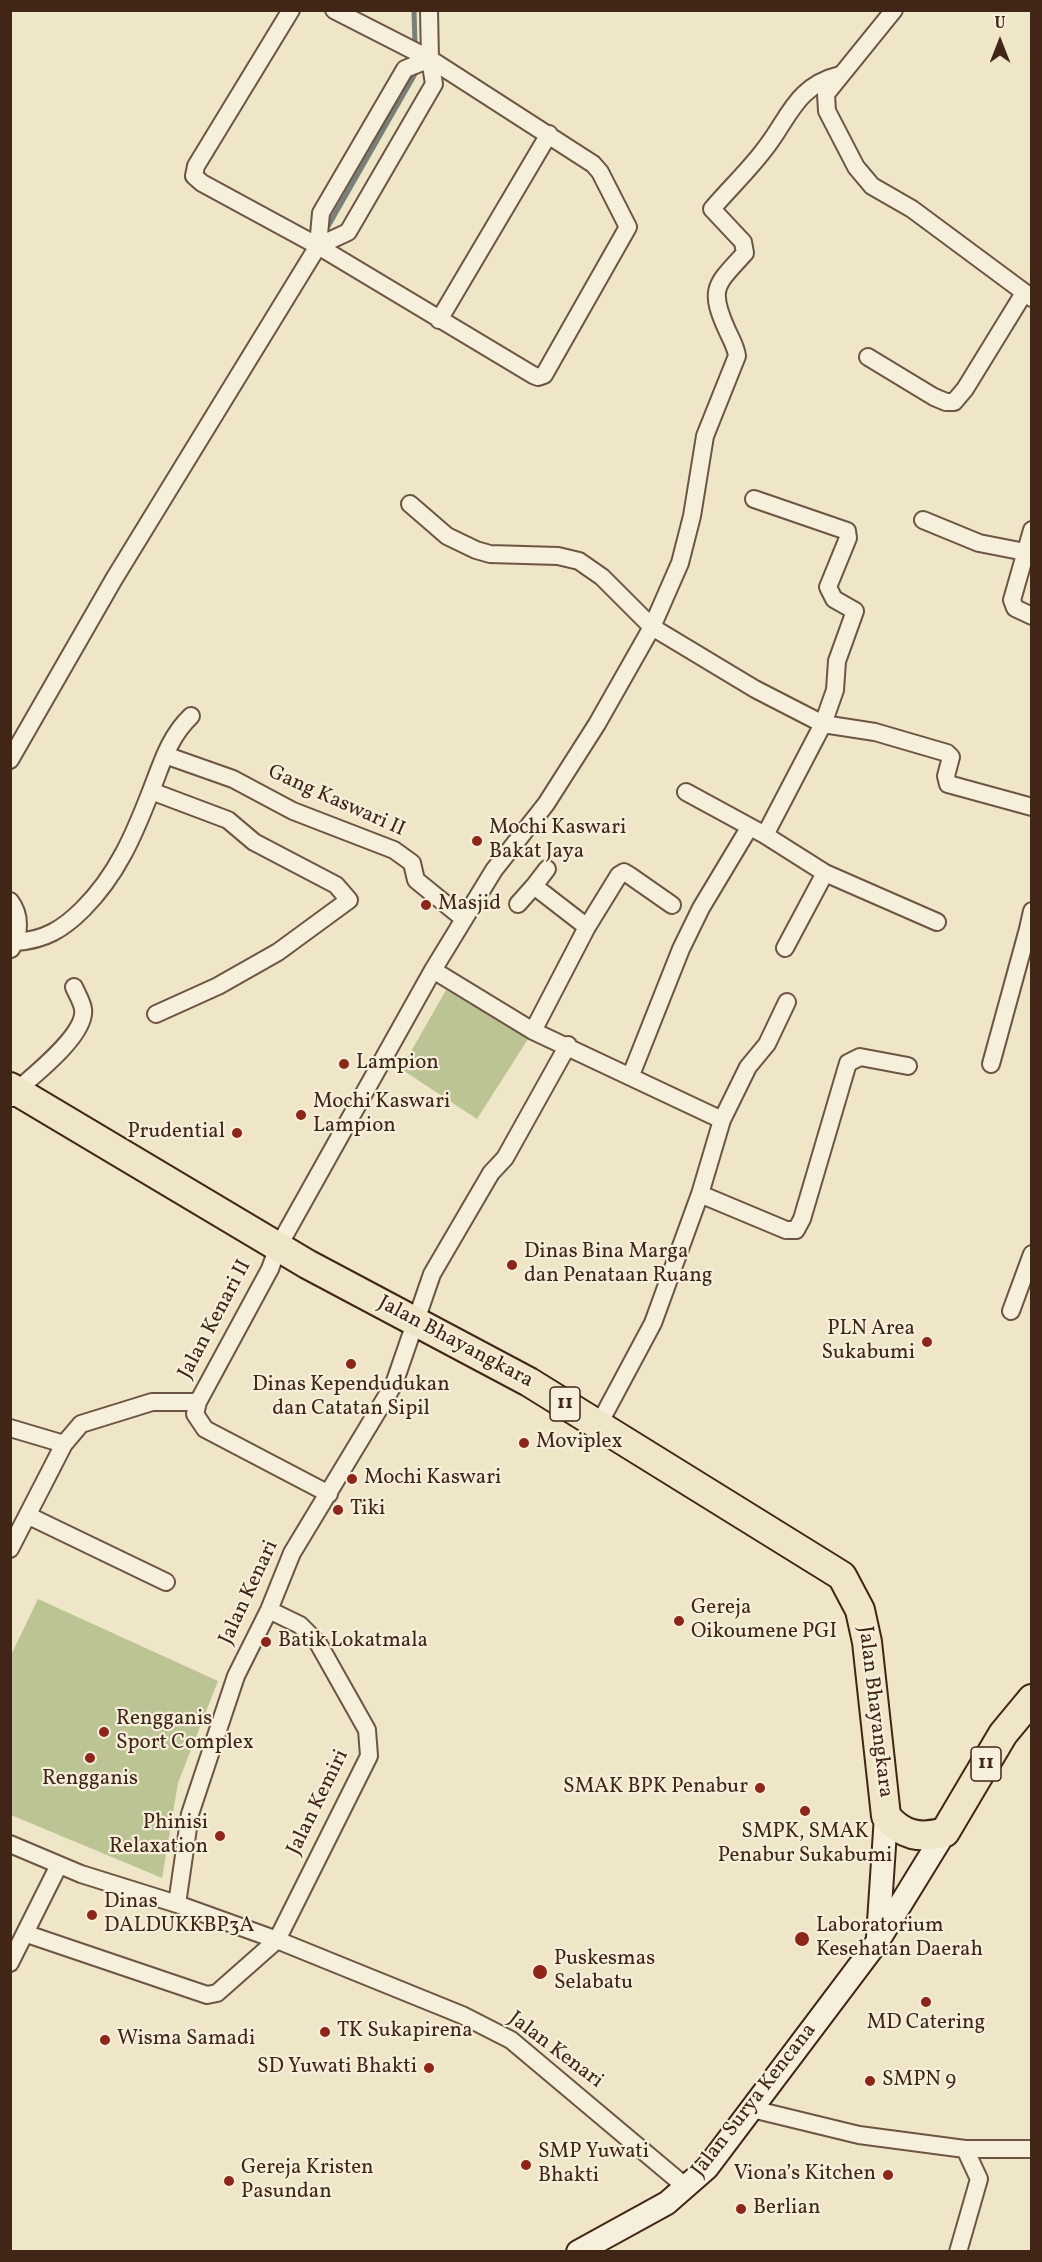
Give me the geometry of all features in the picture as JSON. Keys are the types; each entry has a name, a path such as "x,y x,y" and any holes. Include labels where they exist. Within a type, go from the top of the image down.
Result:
{"highway":[{"name":"Jalan Bhayangkara","path":"12,1093 278,1247 529,1382 842,1576 860,1610 867,1642 886,1816 897,1828 910,1835 928,1837 945,1832"},
{"name":"Jalan Surya Kencana","path":"945,1832 1004,1734 1032,1699"}],"main road":[{"path":"878,1941 886,1816"},
{"name":"Jalan Surya Kencana","path":"578,2252 667,2204 707,2168 878,1941 945,1832"}],"street":[{"path":"291,10 196,166 195,176 202,183 318,246 532,375 538,377 544,375 628,227 598,168 549,134 430,59 338,11"},
{"path":"318,246 348,232 434,84 430,59 429,10"},
{"path":"868,357 934,397 946,402 954,402 1028,296 936,226 872,186 856,167 825,102 826,94 840,75 894,10"},
{"path":"10,760 114,579 318,246 321,213 405,69 430,59"},
{"name":"Jalan Kenari II","path":"10,1549 29,1516 64,1444 75,1430 90,1420 152,1402 198,1402 270,1269 278,1247 434,970 494,870 546,804 597,724 652,627 680,563 692,516 705,436 737,356 716,297 717,286 745,253 743,242 712,209 766,147 782,122 813,85 823,79 840,75"},
{"path":"439,320 549,134"},
{"path":"631,1075 681,950 701,908 757,832 823,724 835,690 837,661 855,614 853,609 834,599 828,587 848,533 754,499"},
{"path":"410,504 447,536 476,550 490,554 558,556 579,561 602,577 652,627 755,688 823,724 875,732 947,753 951,758 946,776 948,784 1032,807"},
{"path":"923,520 979,543 1025,552"},
{"path":"1032,530 1012,600 1015,608 1032,616"},
{"path":"10,901 18,920 13,946 61,930 100,894 125,854 174,733 191,716"},
{"name":"Gang Kaswari II","path":"165,755 233,779 293,811 394,850 412,863 416,880 464,919"},
{"path":"151,791 228,820 254,842 336,885 349,900 318,925 278,952 218,986 156,1014"},
{"path":"686,792 825,873 937,922"},
{"path":"518,904 547,869"},
{"path":"533,1031 587,927 614,882 624,872 672,905"},
{"path":"785,948 825,873"},
{"path":"534,886 587,927"},
{"path":"991,1064 1030,929 1032,911"},
{"path":"434,970 533,1031 631,1075 722,1120"},
{"path":"12,1093 57,1054 82,1022 83,1010 74,987"},
{"path":"599,1424 653,1323 700,1194 722,1120 748,1067 767,1044 786,1002"},
{"name":"Jalan Kenari","path":"177,1904 185,1835 202,1774 236,1676 269,1610 292,1553 394,1384 405,1356 414,1320 432,1274 491,1173 506,1158 568,1046"},
{"path":"700,1194 786,1230 796,1230 802,1219 848,1063 860,1057 908,1066"},
{"path":"1011,1311 1032,1254"},
{"path":"198,1402 195,1414 205,1430 329,1494"},
{"path":"10,1428 64,1444"},
{"path":"29,1516 166,1582"},
{"name":"Jalan Kemiri","path":"269,1610 310,1633 362,1719 369,1745 369,1756 277,1940"},
{"name":"Jalan Kenari","path":"10,1844 59,1865 277,1940 462,2014 511,2040 686,2187"},
{"path":"10,1963 27,1934 59,1865"},
{"path":"27,1934 207,1995 217,1993 277,1940"},
{"path":"752,2109 859,2135 965,2149 1032,2149"},
{"path":"958,2252 978,2189 979,2179 965,2149"}],"green space":[{"path":"446,990 530,1036 477,1119 401,1069"},
{"name":"Rengganis Sport Complex","path":"38,1599 218,1681 178,1783 162,1878 11,1815 11,1655"}],"waterway":[{"path":"414,10 415,45"},
{"path":"327,228 415,74"}],"place":[{"name":"Mochi Kaswari Bakat Jaya","path":"477,841"},
{"name":"Masjid","path":"426,905"},
{"name":"Lampion","path":"344,1064"},
{"name":"Mochi Kaswari Lampion","path":"301,1115"},
{"name":"Prudential","path":"237,1133"},
{"name":"Dinas Bina Marga dan Penataan Ruang","path":"512,1265"},
{"name":"PLN Area Sukabumi","path":"927,1342"},
{"name":"Dinas Kependudukan dan Catatan Sipil","path":"351,1364"},
{"name":"Moviplex","path":"524,1443"},
{"name":"Mochi Kaswari","path":"352,1479"},
{"name":"Tiki","path":"338,1510"},
{"name":"Gereja Oikoumene PGI","path":"679,1621"},
{"name":"Batik Lokatmala","path":"266,1642"},
{"name":"Rengganis Sport Complex","path":"104,1732"},
{"name":"Rengganis","path":"90,1758"},
{"name":"SMAK BPK Penabur","path":"760,1788"},
{"name":"SMPK, SMAK Penabur Sukabumi","path":"805,1811"},
{"name":"Phinisi Relaxation","path":"220,1836"},
{"name":"Dinas DALDUKKBP3A","path":"92,1915"},
{"name":"Laboratorium Kesehatan Daerah","path":"802,1939"},
{"name":"Puskesmas Selabatu","path":"540,1972"},
{"name":"MD Catering","path":"926,2002"},
{"name":"TK Sukapirena","path":"325,2032"},
{"name":"Wisma Samadi","path":"105,2040"},
{"name":"SD Yuwati Bhakti","path":"429,2068"},
{"name":"SMPN 9","path":"870,2081"},
{"name":"SMP Yuwati Bhakti","path":"526,2165"},
{"name":"Viona’s Kitchen","path":"888,2175"},
{"name":"Gereja Kristen Pasundan","path":"229,2181"},
{"name":"Berlian","path":"741,2209"}]}
